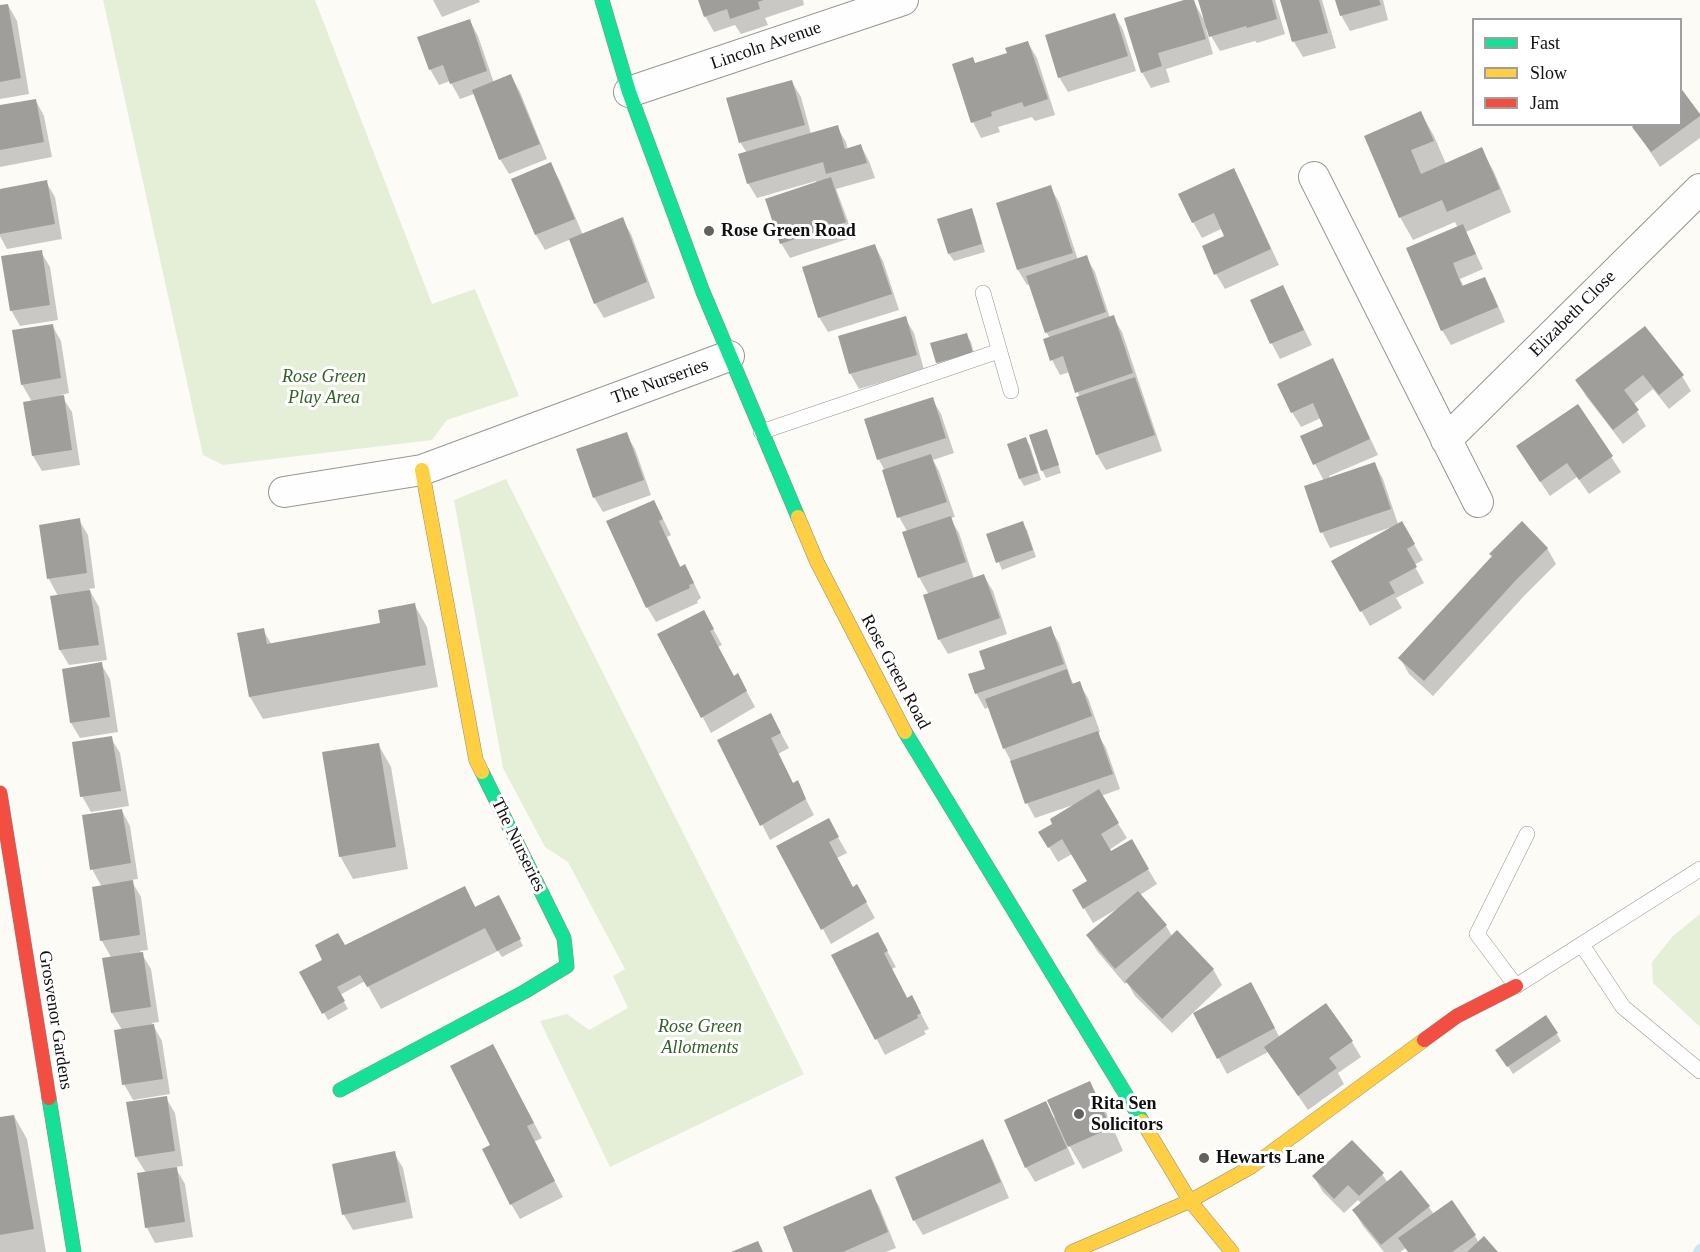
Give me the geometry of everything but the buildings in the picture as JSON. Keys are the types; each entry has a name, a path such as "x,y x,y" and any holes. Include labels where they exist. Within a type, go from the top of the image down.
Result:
{"street":[{"name":"Rose Green Road","path":"602,0 629,92 729,356 817,562 903,728 1190,1201 1232,1252"},
{"name":"Lincoln Avenue","path":"629,92 903,0"},
{"path":"1314,177 1478,502"},
{"name":"Elizabeth Close","path":"1446,440 1700,189"},
{"name":"The Nurseries","path":"284,492 422,470 729,356"},
{"name":"The Nurseries","path":"340,1090 524,992 567,966 564,938 476,760 422,470"},
{"name":"Grosvenor Gardens","path":"0,793 74,1252"},
{"path":"1072,1252 1190,1201 1251,1167 1457,1016 1516,986"}],"lane":[{"path":"983,293 1011,391"},
{"path":"762,432 999,351"},
{"path":"1527,834 1477,934 1516,986 1700,869"},
{"path":"1582,945 1623,1007 1700,1071"}],"green space":[{"name":"Rose Green Play Area","path":"103,0 315,0 432,304 475,289 519,396 447,420 432,440 223,465 203,455"},
{"name":"Rose Green Allotments","path":"506,479 804,1074 610,1167 540,1021 567,1014 589,1030 628,1008 613,976 625,969 568,862 545,847 503,768 454,500"},
{"path":"1700,914 1700,1027 1653,983 1652,962 1673,936"}],"traffic: fast":[{"path":"602,0 629,92 703,292 798,517"},
{"path":"905,732 1142,1121"},
{"path":"340,1090 524,992 567,966 564,938 482,772"},
{"path":"49,1098 74,1252"}],"traffic: slow":[{"path":"422,470 476,760 482,772"},
{"path":"798,517 817,562 905,732"},
{"path":"1072,1252 1190,1201 1251,1167 1424,1040"},
{"path":"1142,1121 1190,1201 1232,1252"}],"traffic: jam":[{"path":"0,793 49,1098"},
{"path":"1424,1040 1457,1016 1516,986"}],"place":[{"name":"Rose Green Road","path":"709,231"},
{"name":"Rita Sen Solicitors","path":"1079,1114"},
{"name":"Hewarts Lane","path":"1204,1158"}]}
